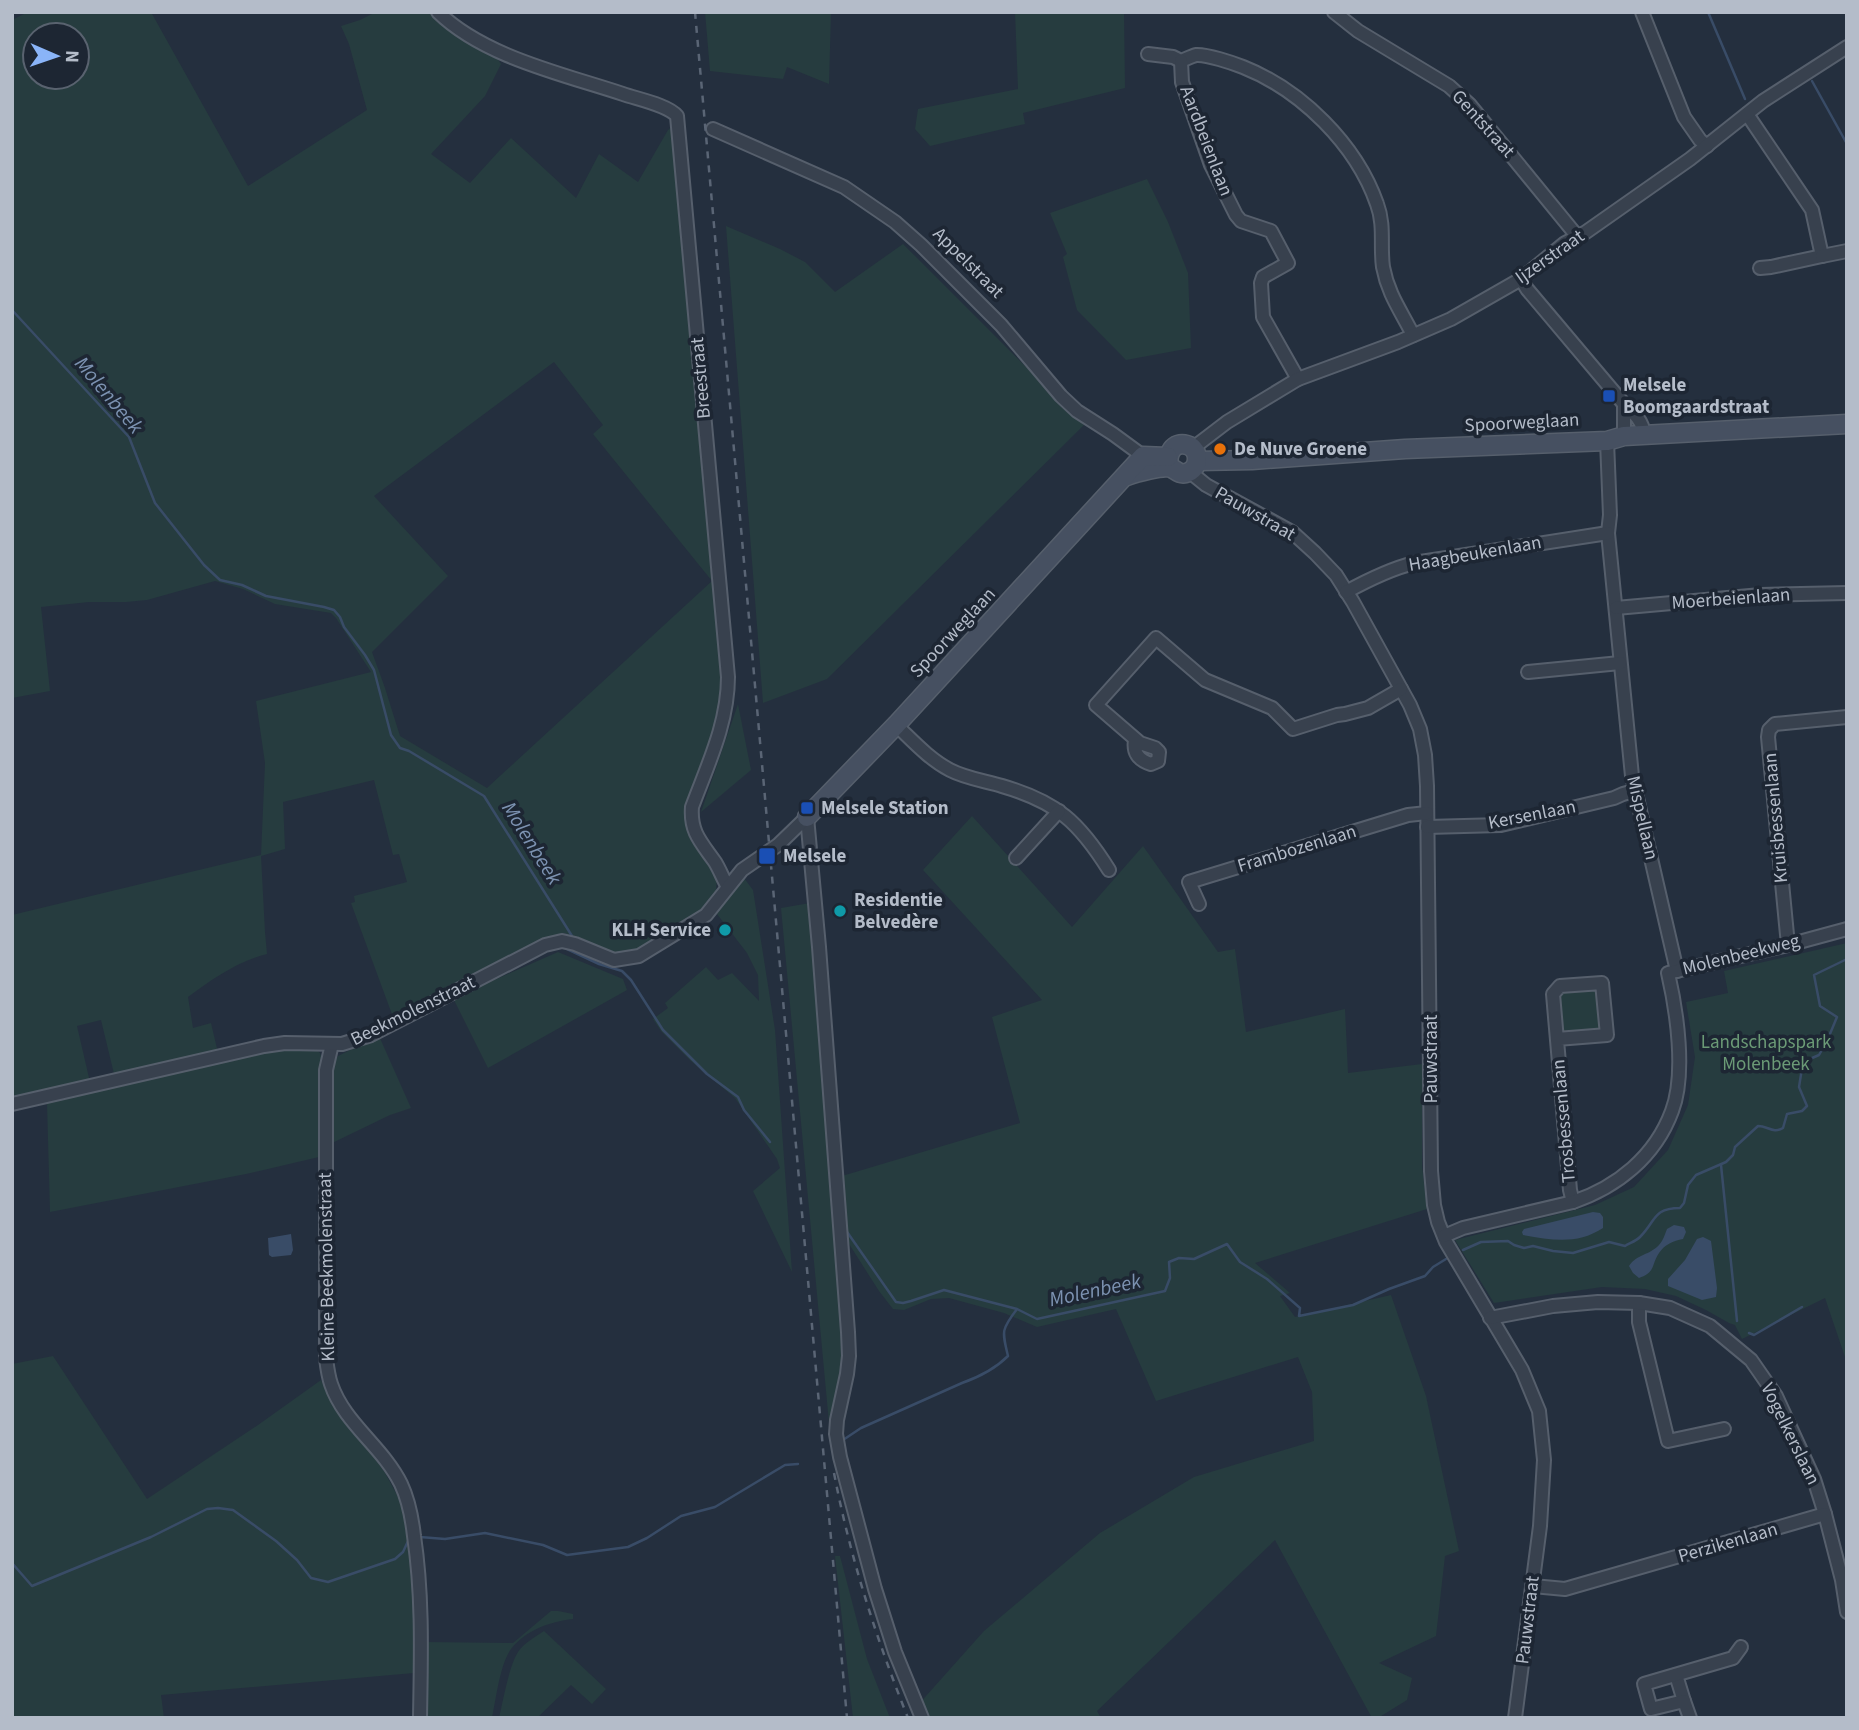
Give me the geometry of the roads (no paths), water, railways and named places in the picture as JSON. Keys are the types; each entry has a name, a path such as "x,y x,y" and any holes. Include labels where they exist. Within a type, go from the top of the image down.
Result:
{"street":[{"name":"Breestraat","path":"438,12 479,43 509,56 674,112 677,116 728,677 725,715 692,807 691,819 694,831 728,887"},
{"name":"Gentstraat","path":"1334,12 1358,31 1449,86 1471,105 1577,236"},
{"path":"1642,12 1684,117 1707,146"},
{"name":"Ijzerstraat","path":"1194,460 1227,422 1298,380 1451,319 1521,279 1577,236 1661,180 1810,69 1847,47"},
{"name":"Aardbeienlaan","path":"1148,54 1173,57 1181,61 1197,55 1231,63 1262,75 1314,111 1351,154 1377,204 1382,224 1383,264 1388,290 1413,335"},
{"name":"Aardbeienlaan","path":"1181,61 1182,82 1211,165 1236,215 1241,221 1271,231 1288,263 1263,277 1263,317 1298,380"},
{"path":"1747,114 1812,210 1822,256"},
{"name":"Appelstraat","path":"713,129 844,187 895,222 1001,325 1077,411 1143,456"},
{"path":"1760,268 1847,251"},
{"path":"1521,279 1640,421 1644,435"},
{"name":"Mispellaan","path":"1624,404 1615,438 1608,533 1620,663 1634,792 1677,971"},
{"name":"Spoorweglaan","path":"1194,460 1252,460 1847,424"},
{"name":"Spoorweglaan","path":"1180,444 1186,444 1194,460 1183,474 1176,472 1170,462 1171,450 1180,444"},
{"path":"1143,456 1170,462"},
{"name":"Spoorweglaan","path":"770,851 807,817 896,725 1143,456"},
{"name":"Pauwstraat","path":"1194,460 1206,485 1292,532 1329,568 1346,592 1401,688 1420,729 1425,755 1427,813 1431,1171 1434,1205 1444,1237 1522,1370 1539,1411 1544,1460 1540,1526 1516,1718"},
{"name":"Spoorweglaan","path":"1127,476 1170,462"},
{"name":"Haagbeukenlaan","path":"1346,592 1398,567 1608,533"},
{"name":"Moerbeienlaan","path":"1616,608 1761,595 1847,593"},
{"path":"1135,740 1096,705 1156,638 1205,680 1272,708 1293,729 1368,708 1401,688"},
{"path":"1528,672 1620,663"},
{"name":"Kruisbessenlaan","path":"1788,945 1769,730 1775,723 1847,717"},
{"path":"896,725 928,756 952,771 1019,790 1059,811 1076,824 1109,870"},
{"name":"Kersenlaan","path":"1427,827 1513,823 1634,792"},
{"path":"1016,858 1059,811"},
{"name":"Frambozenlaan","path":"1199,904 1189,882 1408,815 1427,813"},
{"path":"807,817 849,1344 847,1374 836,1420 836,1434 875,1589 895,1652 922,1718"},
{"name":"Beekmolenstraat","path":"12,1104 264,1046 355,1041 545,945 562,941 614,960 639,956 706,915 742,870 770,851"},
{"name":"Molenbeekweg","path":"1444,1237 1463,1228 1590,1196 1621,1178 1646,1157 1672,1110 1679,1073 1674,1001 1668,973 1847,929"},
{"name":"Trosbessenlaan","path":"1557,1039 1612,1035 1602,983 1560,986 1553,994 1570,1190 1573,1202"},
{"name":"Kleine Beekmolenstraat","path":"332,1044 326,1070 326,1357 331,1385 341,1403 386,1458 410,1505 421,1601 420,1718"},
{"name":"Vogelkerslaan","path":"1490,1318 1565,1305 1598,1302 1639,1303 1670,1308 1710,1326 1751,1360 1776,1396 1814,1479 1825,1514"},
{"path":"1639,1303 1639,1322 1668,1441 1724,1429"},
{"path":"1825,1514 1842,1580 1847,1612"},
{"name":"Perzikenlaan","path":"1533,1586 1566,1589 1825,1514"},
{"path":"1684,1700 1651,1709 1644,1684 1733,1658 1741,1647"},
{"path":"1676,1675 1690,1718"}],"water":[{"path":"1593,1212 1600,1213 1603,1217 1603,1228 1584,1237 1554,1239 1523,1235 1522,1232 1524,1229"},
{"path":"1674,1225 1684,1227 1686,1232 1683,1239 1664,1247 1651,1271 1639,1278 1629,1266 1662,1242 1667,1229"},
{"path":"291,1234 291,1255 269,1255 268,1238"},
{"path":"1703,1237 1711,1241 1717,1288 1716,1297 1702,1300 1668,1286 1668,1279 1685,1260 1697,1239"}],"waterway":[{"path":"1708,12 1745,99"},
{"path":"1812,81 1847,144"},
{"name":"Molenbeek","path":"12,310 129,437 155,503 204,565 220,580 242,585 266,596 334,610 374,670 391,735 400,748 484,796 571,938"},
{"name":"Molenbeek","path":"568,947 567,949 599,964 622,971 631,980 663,1030 707,1074 738,1097 744,1110 770,1142"},
{"name":"Molenbeek","path":"1463,1250 1481,1242 1508,1241 1524,1248 1533,1246 1573,1253 1609,1242 1625,1246 1640,1237 1660,1213 1680,1208 1684,1203 1688,1185 1696,1175 1726,1162 1733,1155 1735,1147 1758,1126 1779,1130 1783,1128 1787,1114 1802,1111 1807,1106 1799,1087 1803,1062 1819,1055 1837,1017 1820,1006 1814,975 1847,959"},
{"path":"1721,1165 1737,1321"},
{"name":"Molenbeek","path":"845,1229 896,1302 903,1303 944,1290 1017,1309 1037,1319 1165,1291 1170,1278 1169,1262 1179,1258 1194,1259 1227,1244 1240,1262 1267,1279 1300,1308 1299,1316 1353,1305 1425,1276 1446,1259"},
{"path":"1749,1333 1754,1335 1802,1307"},
{"path":"843,1440 861,1428 975,1378 998,1365 1008,1356 1004,1331 1017,1309"},
{"path":"420,1537 445,1539 485,1533 543,1545 567,1555 628,1547 681,1516 715,1507 785,1465 798,1464"},
{"path":"12,1563 32,1586 151,1537 207,1509 218,1508 233,1510 276,1541 297,1560 311,1578 328,1582 395,1559 403,1552 409,1539"}],"railway":[{"path":"695,12 847,1718"},
{"path":"834,1473 865,1597 908,1718"}],"place":[{"name":"Melsele Boomgaardstraat","path":"1609,396"},
{"name":"De Nuve Groene","path":"1220,449"},
{"name":"Melsele Station","path":"807,808"},
{"name":"Melsele","path":"767,856"},
{"name":"Residentie Belvedère","path":"840,911"},
{"name":"KLH Service","path":"725,930"}],"park label":[{"name":"Landschapspark Molenbeek","path":"1766,1053"}]}
